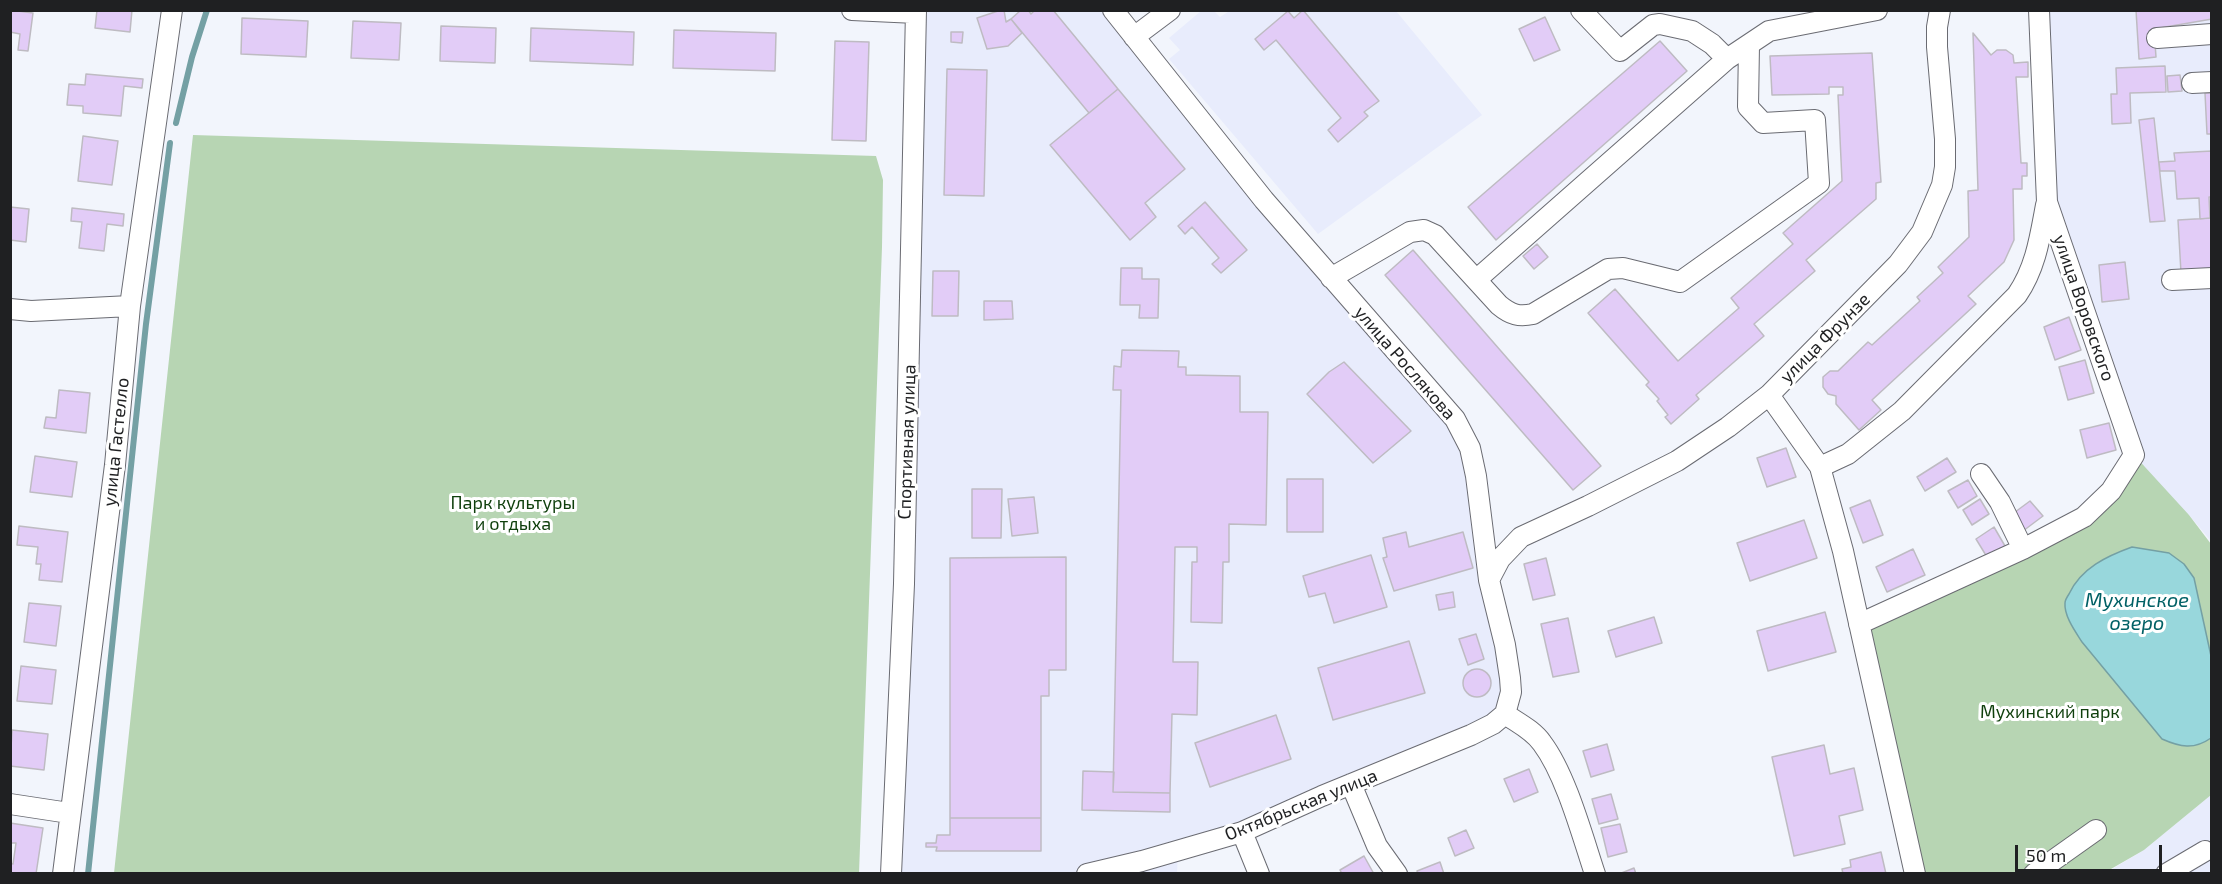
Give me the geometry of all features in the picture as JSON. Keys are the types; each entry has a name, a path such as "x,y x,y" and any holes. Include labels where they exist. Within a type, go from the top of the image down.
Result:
{"street":[{"name":"улица Гастелло","path":"63,873 115,465 130,306 172,10"},
{"path":"852,10 916,12"},
{"name":"улица Рослякова","path":"1113,10 1264,200 1455,419 1470,448 1476,476 1489,580 1510,678 1510,692 1505,714"},
{"path":"1134,37 1170,10"},
{"path":"1581,10 1620,51 1653,25 1660,24 1692,31 1712,44 1727,59"},
{"path":"1476,280 1727,59 1769,31 1877,10"},
{"name":"улица Фрунзе","path":"1915,873 1844,551 1820,467 1769,395 1898,264 1922,232 1931,212 1942,184 1945,167 1945,139 1937,47 1937,27 1941,10"},
{"name":"улица Воровского","path":"2023,549 2084,517 2111,491 2134,455 2047,202 2039,10"},
{"name":"Спортивная улица","path":"891,873 904,584 916,12"},
{"path":"2157,38 2211,34"},
{"path":"1331,278 1410,232 1425,230 1435,234 1499,305 1510,314 1521,316 1533,314 1608,269 1623,268 1680,282 1819,183 1815,120 1763,123 1748,107 1749,45"},
{"path":"1820,467 1848,454 1902,411 2017,295 2027,280 2036,257 2047,202"},
{"path":"2172,280 2211,278"},
{"path":"10,309 31,311 130,306"},
{"path":"1489,580 1500,559 1521,537 1677,461 1728,427 1769,395"},
{"path":"1859,624 2023,549 2000,502 1981,474"},
{"path":"1483,526 1501,535 1521,537"},
{"path":"1505,714 1529,729 1542,742 1554,763 1572,805 1595,873"},
{"name":"Октябрьская улица","path":"1087,873 1141,867 1242,832 1471,735 1493,724 1505,714"},
{"path":"1351,784 1377,846 1398,873"},
{"path":"10,804 69,813"},
{"path":"2034,873 2096,830"},
{"path":"1242,832 1259,873"},
{"path":"2166,873 2205,851"}],"shaded area":[{"path":"1231,10 1396,11 1482,115 1318,234 1169,59 1180,50 1169,38 1201,11 1214,11 1220,17"},
{"path":"916,11 1113,11 1470,448 1505,714 1178,851 1177,873 1141,873 1142,862 1087,874 891,874"},
{"path":"2039,11 2211,11 2211,541 2189,515 2165,496 2134,455 2047,202"},
{"path":"2211,795 2211,873 2104,874 2144,850"}],"green space":[{"name":"Парк культуры и отдыха","path":"193,135 876,156 883,180 882,247 859,873 114,873"},
{"name":"Мухинский парк","path":"2134,455 2189,515 2211,544 2211,795 2144,850 2104,873 1916,873 1866,621 2084,517"}],"water":[{"name":"Мухинское озеро","path":"2132,547 2169,553 2184,564 2194,578 2211,656 2211,738 2205,742 2187,746 2162,739 2082,642 2066,613 2066,600 2080,577 2104,559"}],"building":[{"path":"10,10 33,13 28,51 18,50 20,34 10,32"},
{"path":"97,10 132,10 130,32 95,28"},
{"path":"1004,10 1006,22 1011,19 1022,33 1008,46 987,49 977,18"},
{"path":"1021,10 1028,10 1031,14 1035,10 1053,10 1118,89 1089,113 1011,19"},
{"path":"1303,10 1379,101 1364,112 1368,116 1338,142 1328,130 1341,118 1276,40 1264,50 1255,39 1288,11 1294,18"},
{"path":"2136,10 2212,10 2212,19 2154,29 2156,57 2139,59"},
{"path":"1545,17 1560,50 1534,61 1519,29"},
{"path":"242,18 308,21 306,57 241,54"},
{"path":"353,21 401,23 399,60 351,58"},
{"path":"441,26 496,28 495,63 440,61"},
{"path":"531,28 634,32 633,65 530,61"},
{"path":"674,30 776,33 775,71 673,68"},
{"path":"951,32 963,32 962,43 951,42"},
{"path":"1973,33 1991,55 1997,50 2006,50 2013,55 2014,63 2028,62 2028,77 2016,77 2021,163 2027,163 2027,176 2022,176 2022,189 2013,189 2014,240 2004,262 1968,296 1976,304 1872,400 1881,410 1859,430 1836,404 1836,396 1828,394 1823,387 1823,377 1830,371 1838,371 1868,342 1872,345 1920,301 1917,297 1943,273 1938,267 1969,237 1968,191 1978,190"},
{"path":"835,41 869,42 866,141 832,140"},
{"path":"1660,41 1687,71 1496,240 1468,207"},
{"path":"1872,53 1881,182 1876,183 1876,199 1806,260 1815,271 1754,324 1764,336 1696,395 1699,399 1671,424 1665,417 1668,415 1657,401 1659,399 1646,385 1649,382 1588,313 1615,289 1678,361 1739,308 1731,298 1793,244 1783,233 1842,181 1838,95 1843,95 1843,87 1829,87 1829,94 1772,95 1770,56"},
{"path":"2165,66 2166,92 2130,93 2131,123 2112,124 2111,94 2117,94 2116,68"},
{"path":"947,69 987,70 984,196 944,195"},
{"path":"86,74 143,79 142,88 124,86 121,116 83,113 83,106 67,105 69,84 85,85"},
{"path":"2180,75 2182,91 2168,92 2167,76"},
{"path":"1118,89 1185,169 1145,203 1156,217 1130,240 1050,145"},
{"path":"2205,93 2212,93 2212,134 2207,134"},
{"path":"2154,118 2165,221 2150,222 2139,120"},
{"path":"83,136 118,141 112,185 78,181"},
{"path":"2212,151 2210,218 2200,219 2199,198 2177,199 2175,171 2160,171 2159,162 2175,161 2174,153"},
{"path":"1205,202 1247,250 1221,273 1212,264 1219,258 1192,227 1185,234 1178,226"},
{"path":"10,207 29,209 26,242 10,240"},
{"path":"72,208 124,214 123,226 107,224 104,251 79,248 82,222 71,221"},
{"path":"2212,218 2212,272 2181,273 2178,220"},
{"path":"1537,244 1548,257 1534,269 1523,256"},
{"path":"1413,250 1601,466 1573,490 1385,275"},
{"path":"2125,262 2129,299 2102,302 2099,265"},
{"path":"1121,268 1142,268 1142,279 1159,279 1158,318 1139,318 1140,305 1120,305"},
{"path":"933,271 959,271 958,316 932,316"},
{"path":"984,301 1012,301 1013,319 984,320"},
{"path":"2069,317 2081,350 2055,360 2044,327"},
{"path":"1122,350 1179,351 1178,367 1186,367 1186,375 1240,376 1240,412 1268,412 1266,525 1229,524 1229,562 1223,562 1222,623 1191,622 1192,562 1197,562 1197,547 1175,547 1173,662 1198,662 1197,715 1172,714 1170,793 1113,792 1121,390 1113,390 1114,366 1121,367"},
{"path":"2085,360 2094,393 2068,400 2059,367"},
{"path":"1344,362 1411,431 1373,463 1307,394 1329,372"},
{"path":"59,390 90,393 86,433 44,428 46,417 56,418"},
{"path":"2109,423 2116,450 2087,458 2080,430"},
{"path":"1786,448 1796,477 1767,487 1757,458"},
{"path":"35,456 77,462 72,497 30,492"},
{"path":"1947,458 1956,472 1925,491 1917,477"},
{"path":"1287,479 1323,479 1323,532 1287,532"},
{"path":"1968,480 1977,496 1958,508 1948,491"},
{"path":"972,489 1002,489 1001,538 972,538"},
{"path":"1034,497 1038,533 1012,536 1008,499"},
{"path":"1980,499 1989,514 1972,525 1963,510"},
{"path":"1870,500 1883,535 1863,543 1850,508"},
{"path":"2030,501 2043,516 2023,531 2011,515"},
{"path":"1804,520 1817,558 1750,581 1737,543"},
{"path":"19,526 68,532 62,582 39,580 41,564 36,564 38,547 17,545"},
{"path":"1994,527 2005,546 1987,557 1976,539"},
{"path":"1406,532 1409,547 1463,532 1473,568 1394,591 1383,558 1387,557 1383,538"},
{"path":"1913,549 1925,575 1887,592 1876,567"},
{"path":"1371,555 1387,607 1334,623 1325,593 1309,597 1303,576"},
{"path":"1066,557 1066,670 1049,670 1049,696 1041,696 1041,818 950,818 950,558"},
{"path":"1546,558 1555,595 1533,600 1524,564"},
{"path":"1453,592 1455,607 1439,610 1436,595"},
{"path":"29,603 61,606 56,646 24,642"},
{"path":"1825,612 1836,652 1768,671 1757,631"},
{"path":"1654,617 1662,643 1616,657 1608,631"},
{"path":"1568,618 1579,672 1553,677 1541,624"},
{"path":"1476,634 1484,659 1468,665 1459,639"},
{"path":"1409,641 1425,693 1333,720 1318,668"},
{"path":"21,666 56,670 52,704 17,701"},
{"path":"1477,669 1487,673 1491,683 1487,693 1477,697 1467,693 1463,683 1467,673"},
{"path":"1276,715 1291,759 1210,787 1195,743"},
{"path":"12,730 48,734 44,770 10,766"},
{"path":"1607,744 1614,770 1591,777 1583,751"},
{"path":"1824,745 1830,774 1854,768 1863,810 1839,816 1845,844 1794,856 1772,757"},
{"path":"1529,769 1538,792 1514,802 1504,779"},
{"path":"1083,771 1114,772 1113,792 1170,793 1170,812 1082,810"},
{"path":"1611,794 1618,819 1599,824 1592,799"},
{"path":"950,818 1041,818 1041,851 936,851 937,847 926,847 926,843 936,843 937,835 950,835"},
{"path":"10,823 43,828 36,874 10,874 10,863 13,864 16,843 10,843"},
{"path":"1620,824 1627,852 1608,857 1601,828"},
{"path":"1466,830 1474,848 1455,856 1448,838"},
{"path":"1881,852 1886,874 1843,874 1842,869 1851,867 1850,860"},
{"path":"1364,856 1374,874 1342,874 1340,870"},
{"path":"1440,862 1444,874 1418,874 1417,871"},
{"path":"1634,868 1636,874 1619,874"}],"waterway":[{"path":"176,123 192,57 207,10"},
{"path":"88,874 146,324 170,143"}]}
